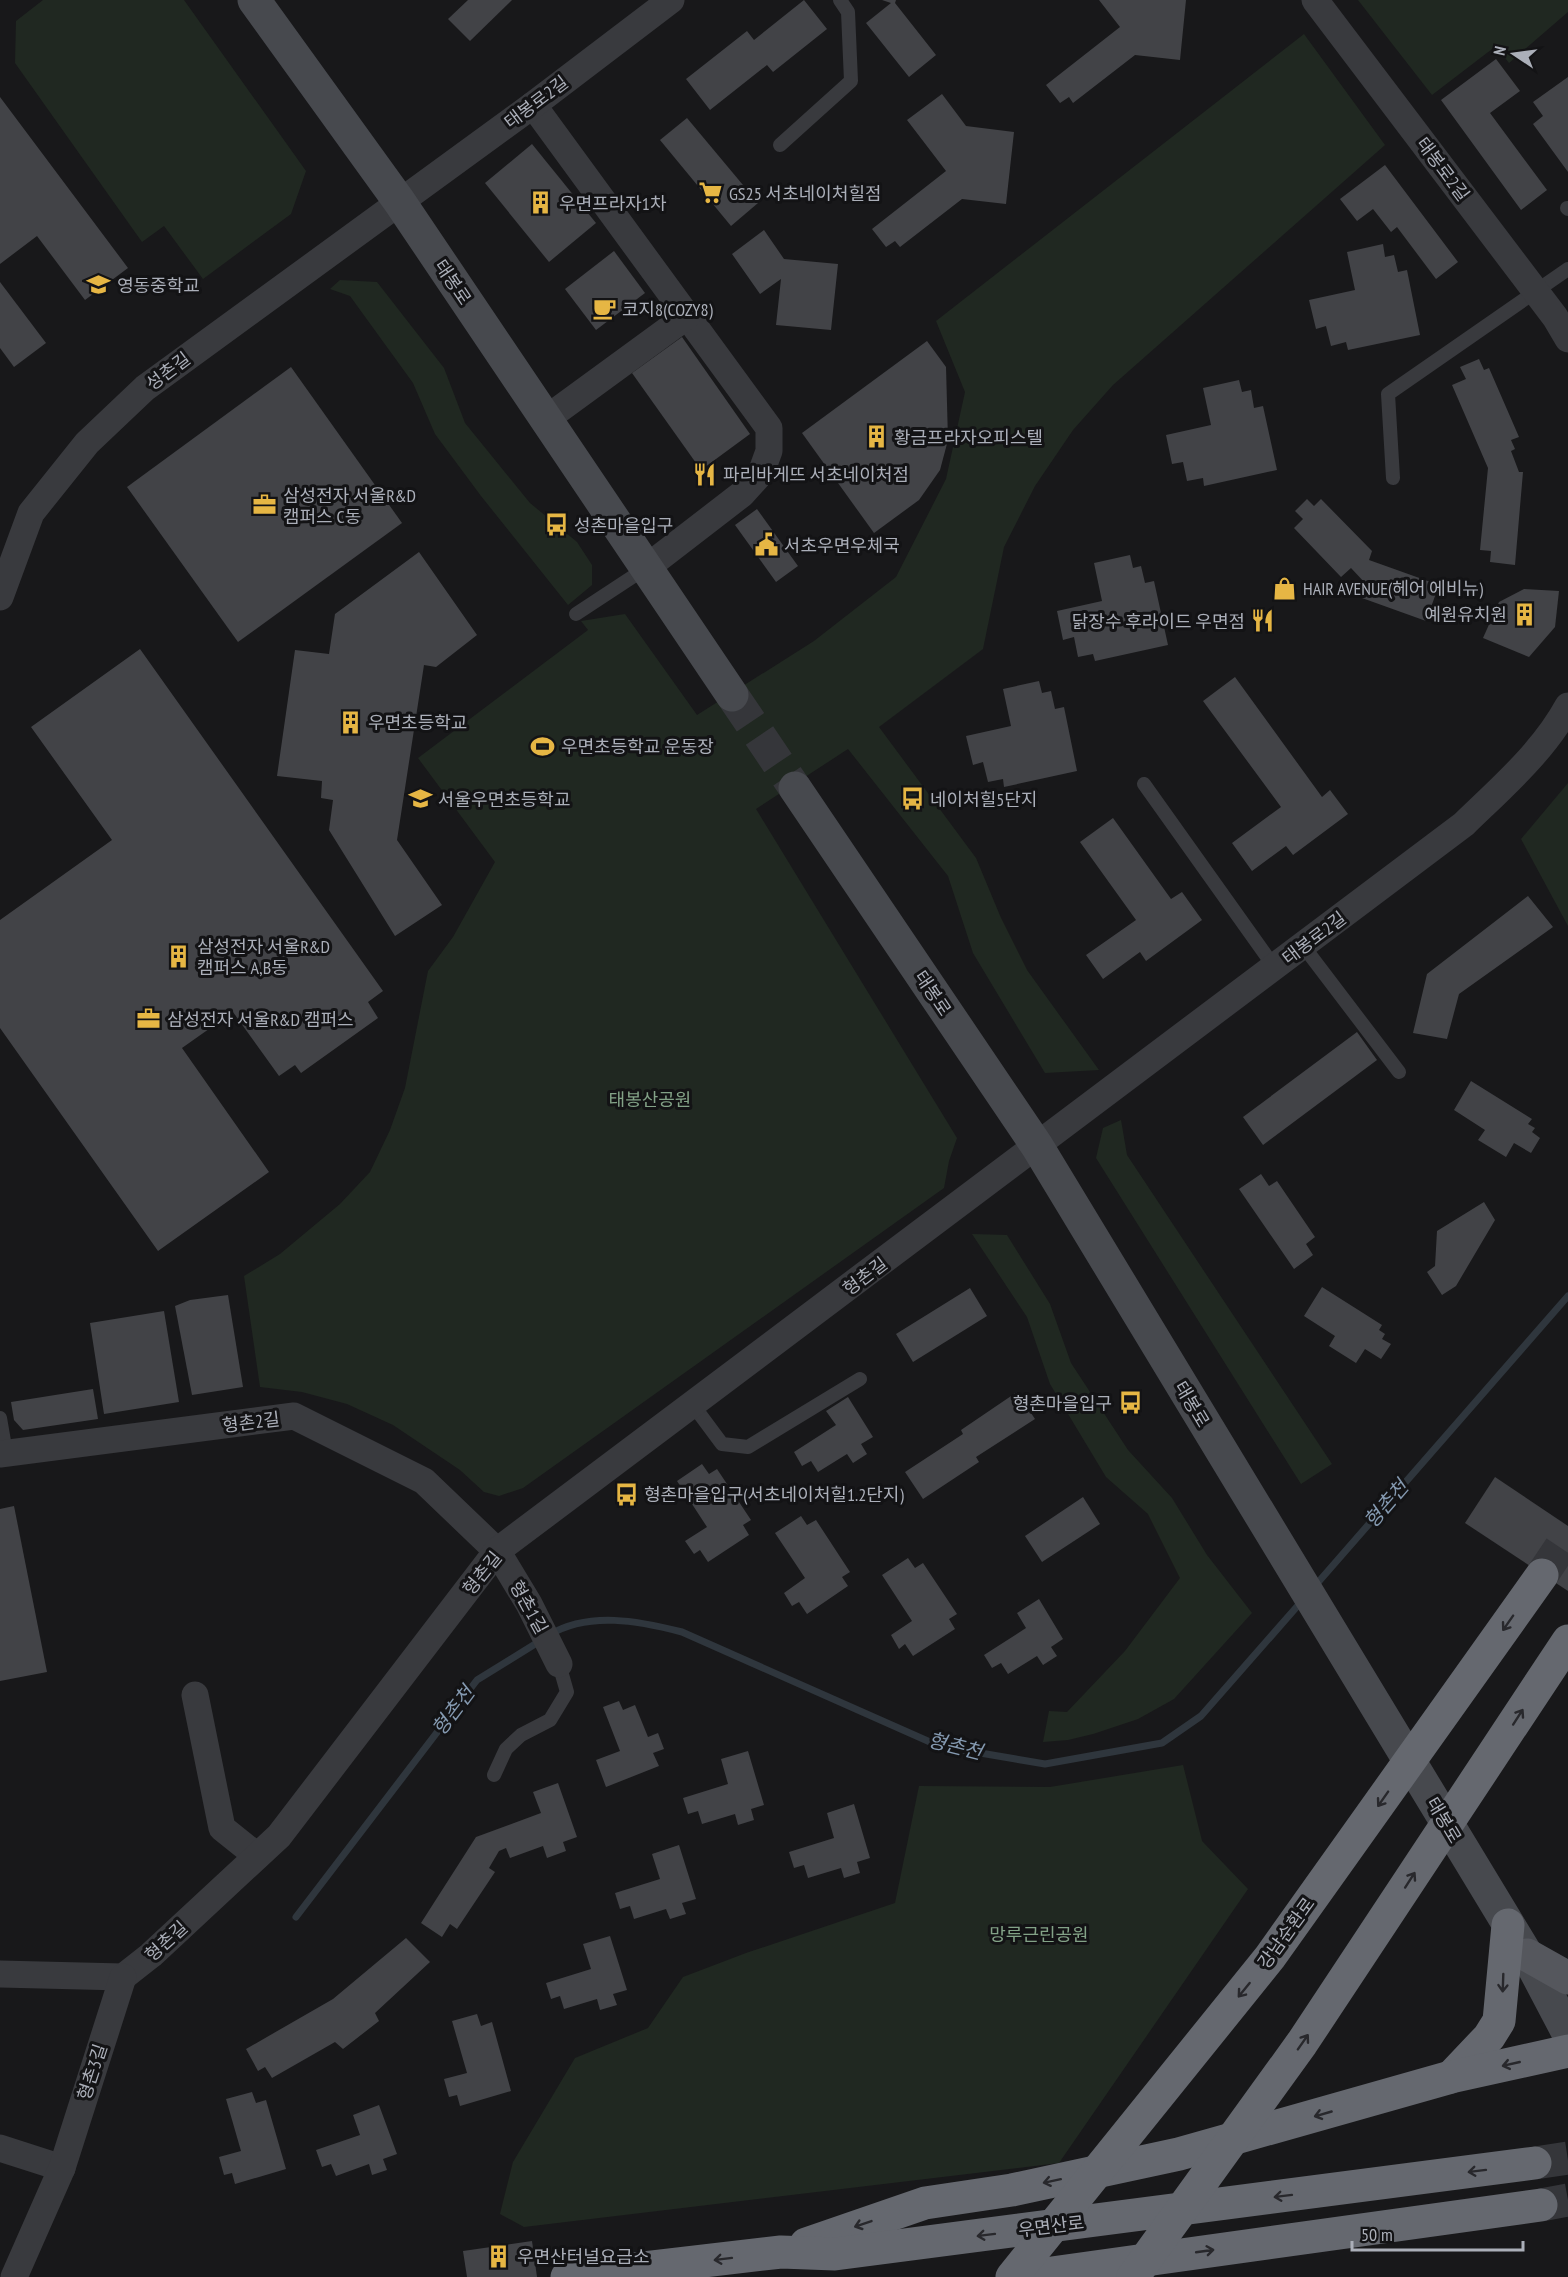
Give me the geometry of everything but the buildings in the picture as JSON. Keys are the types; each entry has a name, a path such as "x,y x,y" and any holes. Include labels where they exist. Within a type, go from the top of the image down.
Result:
{"highway":[{"name":"강남순환로","path":"1012,2277 1270,1957 1542,1575"},
{"path":"1133,2277 1302,2043 1568,1641"},
{"path":"1451,2077 1489,2037 1498,2021 1508,1925"},
{"path":"782,2252 925,2203 1012,2190 1179,2154 1451,2077 1568,2051"},
{"name":"우면산로","path":"567,2277 782,2252 835,2254 1535,2163"},
{"path":"1023,2277 1541,2205"}],"main road":[{"path":"1527,1955 1568,1978"}],"street":[{"name":"태봉로","path":"254,0 399,201 732,695"},
{"name":"태봉로2길","path":"399,201 533,105 671,0"},
{"name":"태봉로2길","path":"1316,0 1555,317 1568,339"},
{"path":"533,105 769,428 769,451 761,473 742,494 646,568"},
{"name":"성촌길","path":"0,597 31,513 87,443 145,388 399,201"},
{"path":"546,419 687,316"},
{"name":"태봉로2길","path":"1037,1146 1304,947 1464,824 1516,774 1560,721 1568,706"},
{"name":"태봉로","path":"795,788 1037,1146 1527,1955 1568,2033"},
{"name":"형촌길","path":"123,1977 152,1955 279,1836 497,1551 1037,1146"},
{"name":"형촌2길","path":"3,1454 294,1416 424,1481 497,1551"},
{"name":"형촌1길","path":"497,1551 529,1604 559,1664"},
{"path":"195,1695 222,1828 257,1856"},
{"path":"0,1974 123,1977"},
{"name":"형촌3길","path":"14,2277 62,2168 123,1977"},
{"path":"0,2148 62,2168"}],"lane":[{"path":"780,145 851,81 848,12 840,0"},
{"path":"1394,478 1388,394 1568,269"},
{"path":"576,614 646,568"},
{"path":"1144,784 1275,968"},
{"path":"1304,947 1399,1072"},
{"path":"693,1405 722,1444 748,1447 860,1378"},
{"path":"0,1418 3,1454"},
{"path":"494,1775 506,1749 520,1735 550,1720 567,1692 559,1664"}],"green space":[{"path":"43,0 184,0 306,171 291,214 203,279 164,226 142,242 15,63 16,21"},
{"path":"1358,0 1568,0 1568,12 1509,63 1496,46 1432,95"},
{"name":"태봉산공원","path":"1304,34 1385,145 1113,385 1073,430 1035,486 1004,547 983,649 879,727 976,858 1001,918 1027,970 1099,1070 1045,1073 973,953 948,876 848,749 756,809 957,1138 949,1161 944,1188 523,1488 499,1496 484,1492 460,1470 393,1425 347,1404 302,1392 260,1387 244,1276 280,1254 340,1204 370,1172 390,1130 405,1088 428,971 453,937 495,862 418,758 588,630 581,621 625,614 697,715 814,641 896,577 946,479 965,392 936,321"},
{"path":"340,280 377,282 444,368 465,423 530,503 577,542 592,565 592,585 568,605 435,434 413,383 350,296 330,289"},
{"path":"1568,783 1568,926 1521,839"},
{"path":"1121,1120 1127,1155 1332,1464 1301,1484 1096,1158 1103,1128"},
{"path":"972,1234 1007,1235 1050,1304 1071,1363 1128,1450 1172,1498 1207,1555 1252,1613 1174,1699 1138,1719 1068,1740 1043,1742 1049,1711 1067,1712 1125,1651 1180,1578 1148,1514 1106,1477 1050,1384 1027,1317"},
{"name":"망루근린공원","path":"1183,1765 1202,1841 1248,1889 1059,2163 524,2227 500,2214 513,2162 575,2058 648,2028 683,1977 746,1953 895,1903 919,1786 1050,1787"}],"waterway":[{"name":"형촌천","path":"1314,1587 1568,1296"},
{"name":"형촌천","path":"549,1635 581,1623 614,1620 649,1624 682,1632 939,1746 1045,1764 1162,1743 1201,1716 1301,1602"},
{"name":"형촌천","path":"296,1917 477,1680 540,1641"}],"tunnel":[{"path":"732,695 795,788"},
{"path":"1542,1575 1568,1536"},
{"path":"1535,2163 1568,2158"},
{"path":"1541,2205 1568,2200"}],"place":[{"name":"GS25 서초네이처힐점","path":"711,193"},
{"name":"우면프라자1차","path":"541,203"},
{"name":"영동중학교","path":"99,285"},
{"name":"코지8(COZY8)","path":"604,309"},
{"name":"황금프라자오피스텔","path":"876,437"},
{"name":"파리바게뜨 서초네이처점","path":"705,474"},
{"name":"삼성전자 서울R&D 캠퍼스 C동","path":"265,505"},
{"name":"성촌마을입구","path":"556,525"},
{"name":"서초우면우체국","path":"766,545"},
{"name":"HAIR AVENUE(헤어 에비뉴)","path":"1285,588"},
{"name":"예원유치원","path":"1525,614"},
{"name":"닭장수 후라이드 우면점","path":"1263,621"},
{"name":"우면초등학교","path":"350,722"},
{"name":"우면초등학교 운동장","path":"543,746"},
{"name":"서울우면초등학교","path":"420,799"},
{"name":"네이처힐5단지","path":"912,799"},
{"name":"삼성전자 서울R&D 캠퍼스 A,B동","path":"179,956"},
{"name":"삼성전자 서울R&D 캠퍼스","path":"149,1019"},
{"name":"형촌마을입구","path":"1130,1403"},
{"name":"형촌마을입구(서초네이처힐1.2단지)","path":"626,1494"},
{"name":"우면산터널요금소","path":"499,2256"}]}
